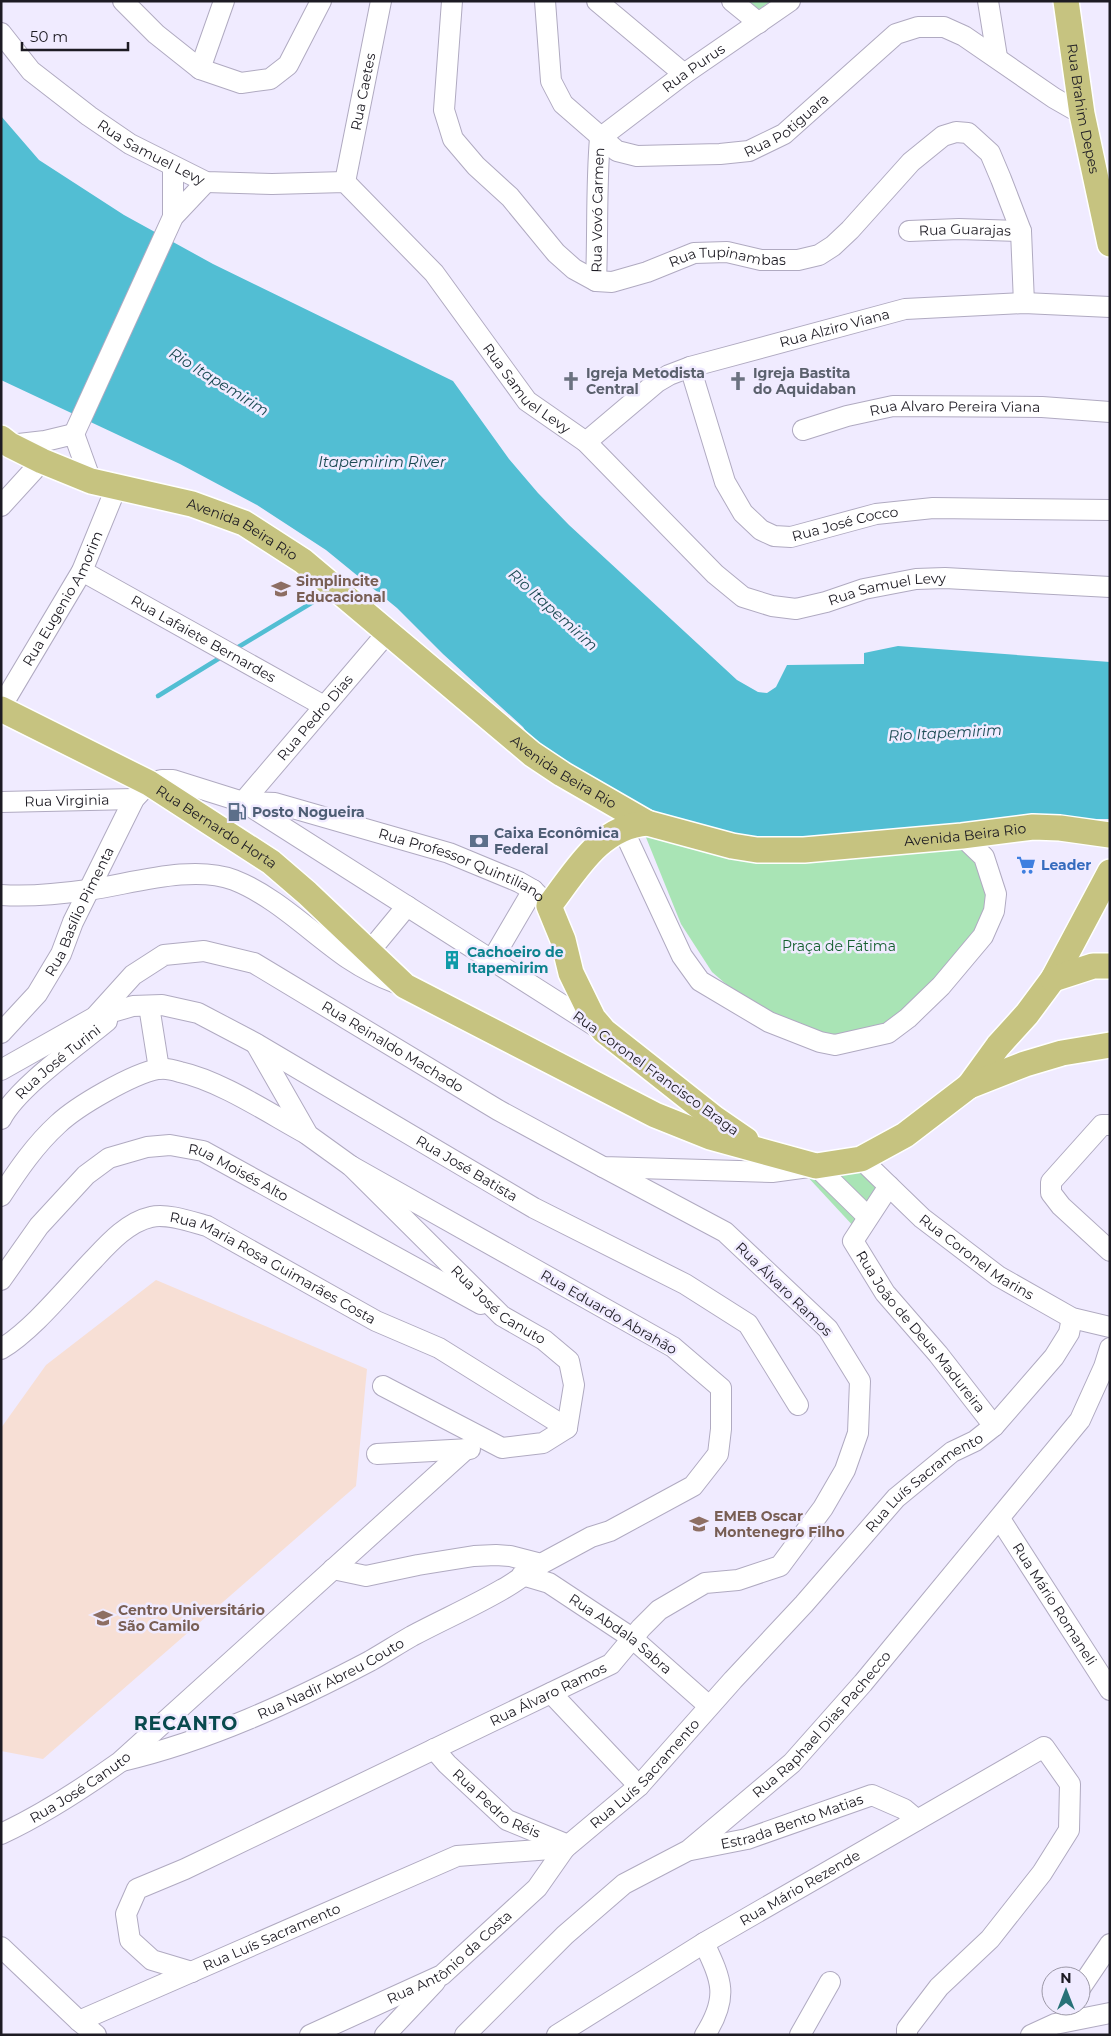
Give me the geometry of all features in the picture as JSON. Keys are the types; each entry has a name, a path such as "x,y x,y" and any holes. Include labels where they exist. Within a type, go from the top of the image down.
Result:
{"main road":[{"name":"Rua Brahim Depes","path":"1066,1 1082,114 1110,244"},
{"name":"Avenida Beira Rio","path":"5,441 42,461 91,480 116,488 192,504 244,523 303,562 532,754 562,774 647,823 732,846 780,851 962,836 1033,827 1060,828 1110,835"},
{"name":"Rua Bernardo Horta","path":"3,714 270,862 307,893 405,986 655,1115 710,1136 816,1166"},
{"path":"541,898 609,835 622,827 647,823"},
{"path":"969,1086 998,1046 1027,1014 1054,979 1110,872"},
{"name":"Rua Professor Quintiliano","path":"541,898 562,940 571,973 593,1018 604,1031"},
{"path":"1054,979 1093,966 1110,966"},
{"name":"Rua Coronel Francisco Braga","path":"604,1031 714,1118 764,1152"},
{"path":"816,1166 862,1159 905,1135 969,1086 1062,1052 1110,1045"}],"street":[{"path":"124,1 156,34 200,69 241,83 270,79 288,65 320,1"},
{"path":"200,69 224,1"},
{"name":"Rua Caetes","path":"345,182 381,1"},
{"path":"452,1 444,110 453,138 476,166 510,196 556,253 574,269 596,281"},
{"name":"Rua Potiguara","path":"545,1 551,81 563,104 617,151 637,156 720,154 749,151 784,134 896,34 918,27 944,27 964,36 1054,98 1082,114"},
{"path":"597,1 684,74"},
{"path":"732,1 759,23"},
{"name":"Rua Purus","path":"600,138 684,74 790,1"},
{"path":"988,1 997,57"},
{"name":"Rua Samuel Levy","path":"1,33 31,71 59,94 130,144 206,182 272,184 345,182 434,273 527,401 586,442 715,574 743,597 772,606 796,609 826,602 864,589 916,579 955,578 1110,587"},
{"name":"Rua Tupinambas","path":"596,281 612,282 647,272 694,253 727,252 761,260 798,260 819,255 833,246 850,230 911,162 943,136 956,132 968,133 990,153 1021,231 1024,303"},
{"name":"Rua Vovó Carmen","path":"596,281 597,168 600,138"},
{"path":"172,219 173,167"},
{"path":"91,480 75,431 172,219 206,182"},
{"name":"Rua Guarajas","path":"909,232 959,229 1021,231"},
{"name":"Rua Alziro Viana","path":"586,442 657,382 669,375 690,367 905,309 1024,303 1110,307"},
{"name":"Rua José Cocco","path":"690,367 725,482 743,513 762,530 774,536 791,537 876,514 933,508 1110,510"},
{"name":"Rua Alvaro Pereira Viana","path":"803,430 847,416 893,406 1042,407 1110,412"},
{"name":"Avenida Beira Rio","path":"5,441 45,441 75,431"},
{"path":"1,506 42,461"},
{"name":"Rua Eugenio Amorim","path":"3,714 82,571 116,488"},
{"name":"Rua Lafaiete Bernardes","path":"82,571 324,706"},
{"name":"Rua Pedro Dias","path":"243,802 387,633"},
{"name":"Rua Professor Quintiliano","path":"142,791 162,780 173,780 243,802 275,803 449,852 541,898"},
{"name":"Rua Virginia","path":"1,802 142,791"},
{"name":"Rua Basílio Pimenta","path":"1,1033 38,994 61,954 73,922 142,791"},
{"name":"Rua Coronel Francisco Braga","path":"243,802 604,1031"},
{"path":"622,827 673,939 682,956 700,981 769,1022 820,1042 835,1045 848,1044 888,1033 908,1018 941,986 983,936 994,910 996,894 984,858 962,836"},
{"path":"1,895 22,896 89,890 123,882 167,876 205,875 233,880 265,896 351,960 379,976 405,986"},
{"path":"492,960 541,898"},
{"path":"369,952 407,906"},
{"name":"Rua Reinaldo Machado","path":"1,1070 95,1017 133,975 164,955 204,951 254,963 498,1110 603,1167 772,1172 816,1166"},
{"name":"Rua José Batista","path":"95,1017 133,1006 162,1005 198,1013 256,1043 315,1080 534,1208 685,1284 748,1324 798,1405"},
{"path":"149,1006 160,1069"},
{"name":"Rua José Turini","path":"1,1120 8,1106 120,1010"},
{"name":"Rua José Canuto","path":"256,1043 308,1135 351,1166 502,1316 544,1340 568,1361 574,1385 566,1428"},
{"path":"1,1196 25,1159 58,1123 104,1092 142,1074 160,1069 180,1072 211,1082 308,1135"},
{"path":"1110,1125 1102,1125 1052,1182 1051,1193 1061,1206 1110,1251"},
{"name":"Rua Moisés Alto","path":"1,1280 39,1226 86,1174 109,1158 147,1147 170,1145 203,1151 502,1316"},
{"name":"Rua Coronel Marins","path":"862,1159 922,1218 998,1276 1072,1318 1110,1327"},
{"name":"Rua Eduardo Abrahão","path":"351,1166 673,1347 721,1388 721,1430 718,1454 693,1486 625,1524 591,1537 541,1564"},
{"path":"816,1166 868,1217"},
{"name":"Rua Álvaro Ramos","path":"192,1972 152,1960 130,1940 126,1914 137,1889 185,1869 611,1664 658,1610 705,1583 738,1580 780,1566 823,1508 845,1470 858,1432 860,1381 828,1329 725,1232 603,1167"},
{"name":"Rua João de Deus Madureira","path":"889,1186 853,1241 885,1293 938,1354 994,1426"},
{"name":"Rua Maria Rosa Guimarães Costa","path":"1,1349 20,1336 104,1248 126,1229 152,1216 181,1218 207,1226 376,1321 439,1348 566,1428"},
{"name":"Rua Luís Sacramento","path":"78,2021 457,1856 566,1846 639,1786 709,1706 804,1604 896,1498 952,1452 974,1441 994,1426 1054,1357 1068,1334 1072,1318"},
{"name":"Rua Raphael Dias Pachecco","path":"465,2035 565,1934 624,1884 689,1850 792,1764 863,1683 1080,1420 1104,1368 1110,1348"},
{"path":"383,1386 502,1448"},
{"path":"377,1454 502,1448 543,1443 566,1428"},
{"name":"Rua José Canuto","path":"1,1834 32,1820 120,1762 466,1449"},
{"name":"Rua Mário Romaneli","path":"1000,1519 1110,1690"},
{"path":"333,1569 366,1576 418,1565 474,1556 496,1555 510,1556 541,1564"},
{"path":"522,1576 541,1564"},
{"name":"Rua Abdala Sabra","path":"522,1576 549,1583 632,1638 709,1706"},
{"name":"Rua Nadir Abreu Couto","path":"120,1762 149,1755 204,1736 284,1703 506,1588 522,1576"},
{"path":"551,1693 639,1786"},
{"name":"Rua Mário Rezende","path":"557,2035 704,1944 1044,1747 1070,1784 1068,1830 1042,1873 990,1939 939,1987 907,2029 907,2035"},
{"name":"Rua Pedro Réis","path":"434,1749 447,1764 507,1820 566,1846"},
{"name":"Estrada Bento Matias","path":"689,1850 747,1838 872,1795 904,1808 917,1820"},
{"name":"Rua Antônio da Costa","path":"310,2035 442,1975 538,1888 566,1846"},
{"path":"704,1944 718,1973 722,1995 714,2021 706,2035"},
{"path":"1091,1972 1110,1944"},
{"path":"1,1948 78,2021 96,2035"},
{"path":"385,2035 442,1975"},
{"path":"800,2035 830,1982"},
{"path":"1031,2035 1056,2024 1110,2013"},
{"path":"1056,2024 1061,2016"}],"shaded area":[{"name":"Centro Universitário São Camilo","path":"156,1280 367,1369 356,1486 43,1759 1,1751 1,1428 46,1365"}],"green space":[{"path":"744,1 771,1 756,11"},
{"name":"Praça de Fátima","path":"643,830 960,848 982,868 989,899 977,932 919,999 881,1027 832,1043 756,1010 712,972 681,924"},
{"path":"862,1166 883,1187 856,1229 805,1174"}],"water":[{"name":"Itapemirim River","path":"1,116 39,160 124,215 213,264 453,381 509,459 569,525 737,680 758,692 767,693 776,687 787,665 864,664 864,653 898,646 1110,662 1110,819 1069,819 767,843 675,823 590,783 541,754 523,727 443,654 397,608 326,550 257,505 180,464 1,380"}],"waterway":[{"path":"235,649 328,593"},
{"path":"158,696 223,656"}],"place":[{"name":"Igreja Metodista Central","path":"571,381"},
{"name":"Igreja Bastita do Aquidaban","path":"738,381"},
{"name":"Simplincite Educacional","path":"281,589"},
{"name":"Posto Nogueira","path":"237,812"},
{"name":"Caixa Econômica Federal","path":"479,841"},
{"name":"Leader","path":"1026,865"},
{"name":"Cachoeiro de Itapemirim","path":"452,960"},
{"name":"EMEB Oscar Montenegro Filho","path":"699,1524"},
{"name":"Centro Universitário São Camilo","path":"103,1618"}],"district":[{"name":"RECANTO","path":"186,1723"}],"water label":[{"name":"Rio Itapemirim","path":"219,382"},
{"name":"Rio Itapemirim","path":"553,610"},
{"name":"Rio Itapemirim","path":"945,733"}]}
